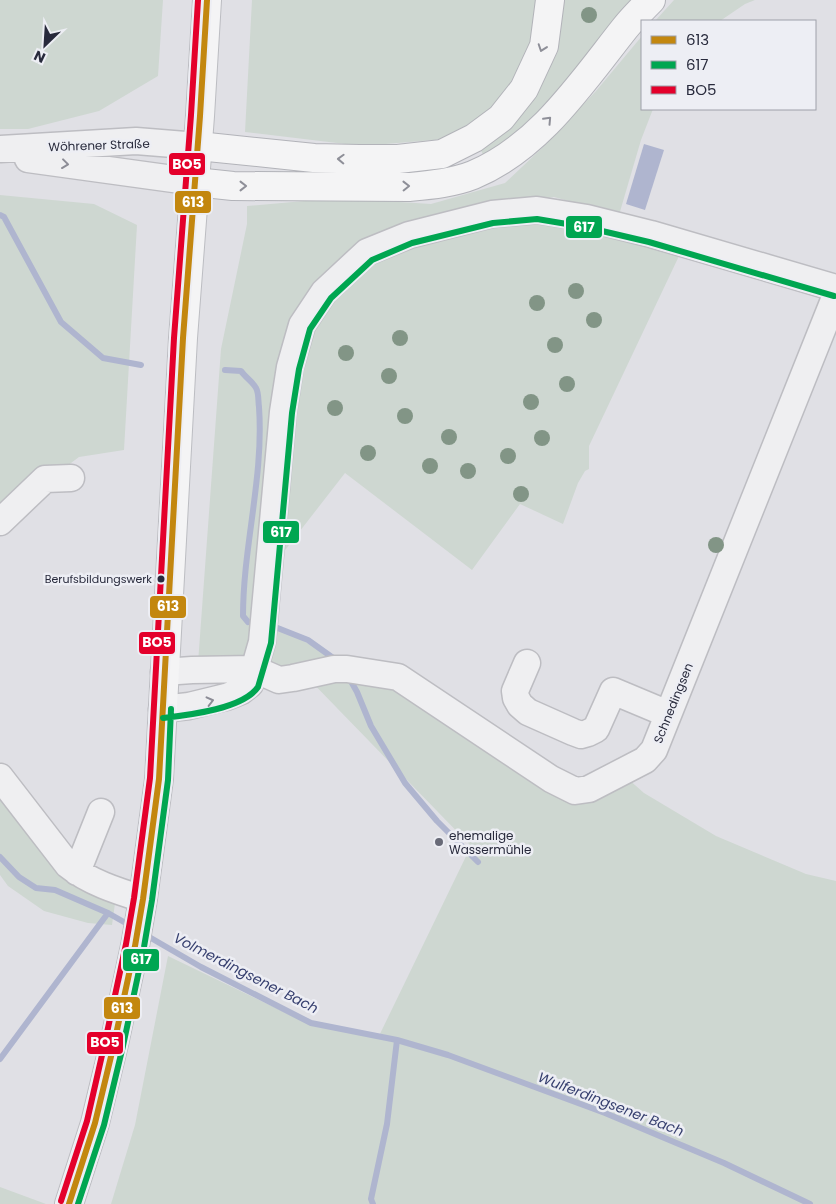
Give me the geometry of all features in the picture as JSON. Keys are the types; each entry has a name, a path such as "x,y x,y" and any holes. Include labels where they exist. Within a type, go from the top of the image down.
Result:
{"main road":[{"path":"69,1204 95,1123 135,946 159,779 183,338 207,0"},
{"path":"198,146 323,158 398,159 442,154 474,138 501,118 524,89 544,46 550,0"},
{"path":"195,182 233,186 409,187 437,184 471,176 493,165 535,134 582,83 626,26 650,0"}],"street":[{"name":"Wöhrener Straße","path":"0,149 136,140 198,146"},
{"name":"Wöhrener Straße","path":"0,154 195,182"},
{"path":"162,709 189,706 226,697 241,691 250,684 262,642 283,412 290,367 302,325 324,292 366,252 409,235 492,214 537,210 587,218 651,234 836,288"},
{"name":"Schnedingsen","path":"254,669 279,680 340,669 398,677 551,779 576,791 599,785 645,760 654,750 836,295"},
{"path":"0,522 45,479 71,478"},
{"path":"527,662 515,691 520,705 528,712 581,735 596,729 613,691 668,714"},
{"path":"164,672 254,669"},
{"path":"0,777 68,865 77,872 142,905"},
{"path":"77,872 101,812"}],"shaded area":[{"path":"0,0 163,0 158,76 99,111 28,129 0,129"},
{"path":"252,0 537,0 532,39 512,81 493,108 445,139 362,146 245,132"},
{"path":"563,0 637,0 529,126 485,158 479,147 508,128 536,95 558,51"},
{"path":"674,0 755,0 745,4 721,20 656,20"},
{"path":"641,37 641,110 653,110 641,140 619,215 554,197 442,214 315,283 255,634 246,657 198,663 221,349 247,224 247,206 337,198 431,204 505,183 543,147 596,91"},
{"path":"0,195 94,204 137,225 124,450 79,457 63,469 0,531"},
{"path":"540,221 571,224 679,256 589,446 589,469 585,471 578,483 563,524 520,504 472,570 345,473 279,558 305,355 317,326 334,297 359,273 376,262 415,244 499,225"},
{"path":"272,621 287,632 347,665 411,687 579,779 627,778 644,793 716,836 806,874 836,881 836,1204 111,1204 135,1125 168,956 311,1025 378,1038 471,846 303,673 269,667"},
{"path":"0,771 71,862 118,882 112,925 88,923 44,911 8,886 0,875"},
{"path":"0,1187 46,1204 0,1204"}],"water":[{"path":"644,144 664,150 645,210 626,204"}],"waterway":[{"path":"0,215 4,217 61,322 103,358 141,365"},
{"path":"225,370 241,371 255,386 258,397 259,459 244,590 243,616 248,622"},
{"path":"270,625 308,640 336,660"},
{"path":"348,676 371,726 405,783 437,821 478,862"},
{"name":"Volmerdingsener Bach","path":"0,857 19,877 36,888 55,890 108,913 131,926"},
{"path":"0,1059 108,913"},
{"name":"Volmerdingsener Bach","path":"144,934 201,967 311,1023 397,1040 387,1124 371,1199 373,1204"},
{"name":"Wulferdingsener Bach","path":"397,1040 448,1055 605,1113 724,1163 810,1204"}],"transit line":[{"name":"BO5","path":"61,1201 87,1121 126,944 150,778 174,338 198,0"},
{"name":"613","path":"69,1204 95,1123 135,946 159,779 183,338 207,0"},
{"name":"617","path":"163,718 200,713 228,706 251,695 258,687 271,643 292,413 299,369 310,329 331,298 372,260 412,243 493,223 537,219 585,227 649,242 834,296"},
{"name":"617","path":"78,1204 104,1125 144,947 168,780 171,709"}],"place":[{"name":"Berufsbildungswerk","path":"161,579"},
{"name":"ehemalige Wassermühle","path":"439,842"}]}
